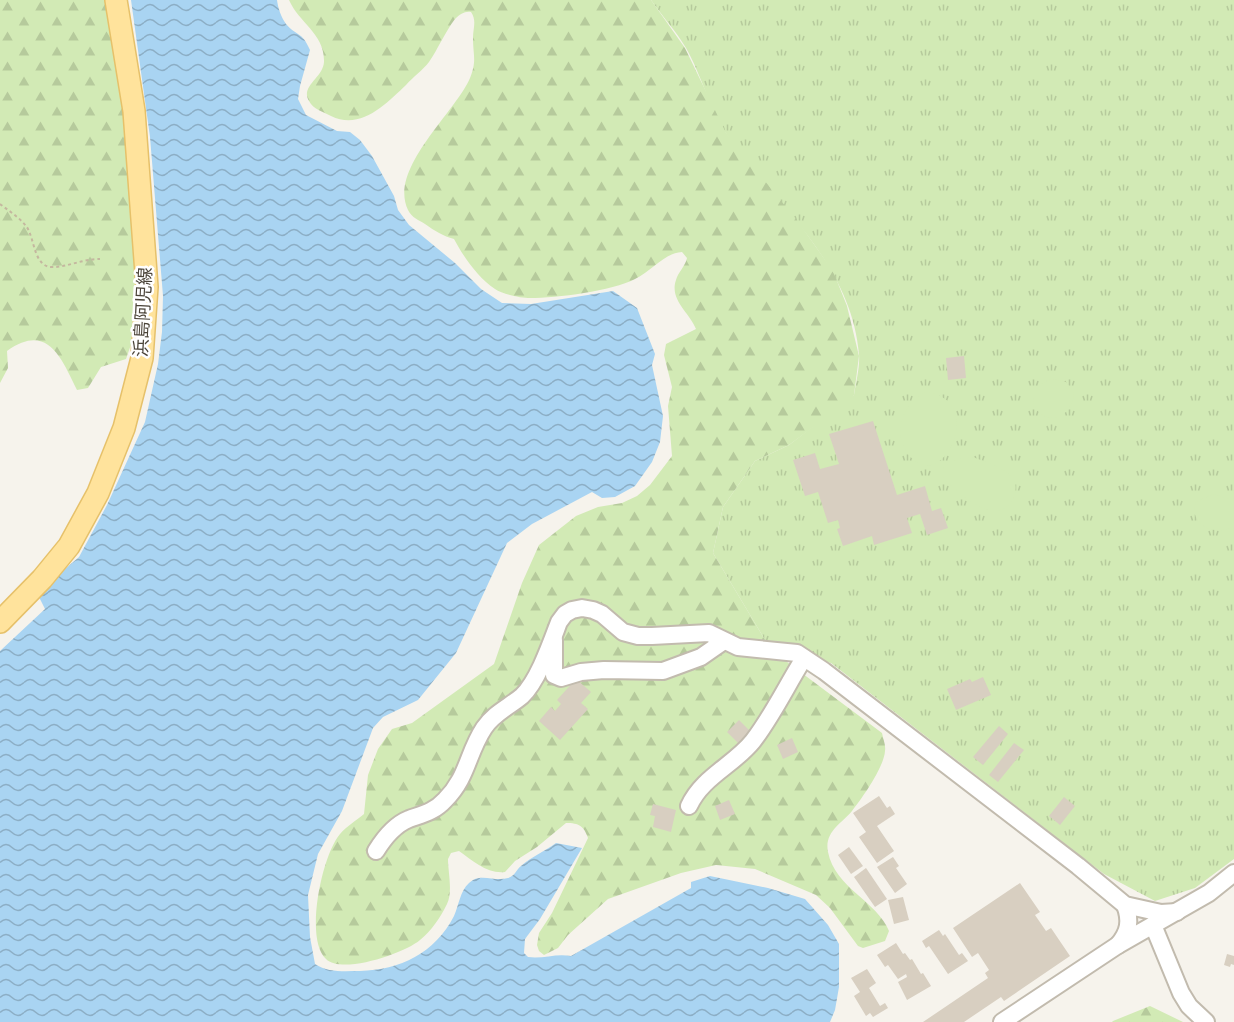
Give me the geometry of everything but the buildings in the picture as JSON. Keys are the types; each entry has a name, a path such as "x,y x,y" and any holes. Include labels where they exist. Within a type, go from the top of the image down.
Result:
{"main road":[{"name":"浜島阿児線","path":"0,622 42,579 69,546 98,493 123,428 142,358 147,288 134,111 116,0"}],"street":[{"path":"376,851 398,825 433,810 454,789 465,773 471,751 480,735 494,716 524,694 532,682 559,622 565,614 582,608 602,614 623,632 638,636 709,633 738,647 797,653 824,671 1125,904 1155,912 1177,912"},
{"path":"554,636 554,675 561,678 580,672 604,670 663,671 701,657 724,641"},
{"path":"689,806 693,795 703,785 753,742 804,658"},
{"path":"1002,1022 1118,945 1209,893 1234,873"},
{"path":"1118,945 1125,937 1129,925 1125,904"},
{"path":"1153,925 1181,993 1189,1006 1206,1022"}],"path":[{"path":"0,204 28,228 38,257 48,267 54,268 87,259 100,259"}],"green space":[{"path":"0,0 120,0 144,137 136,330 126,359 101,367 88,388 77,390 59,356 43,342 33,340 21,343 7,351 8,368 0,383"},
{"path":"289,0 651,0 685,48 726,133 799,223 833,271 847,306 859,356 854,395 846,407 789,445 755,461 723,507 713,553 771,650 882,733 885,751 877,773 852,811 831,834 827,845 832,864 839,875 883,920 889,931 885,941 863,948 858,946 830,908 816,895 755,869 716,865 681,873 608,899 568,935 558,948 544,955 539,951 537,945 539,933 552,913 588,838 580,826 566,823 537,847 515,861 505,872 486,869 459,851 451,853 448,859 449,899 435,924 420,940 388,956 359,963 345,965 326,959 320,949 316,934 318,897 322,878 333,845 340,834 364,814 368,775 378,749 392,729 412,723 494,664 522,583 539,545 576,516 598,507 622,503 637,496 650,485 672,456 668,406 672,387 664,355 666,344 696,329 675,294 678,274 687,258 682,252 669,256 641,276 613,287 569,295 541,298 522,297 502,293 495,289 472,266 454,239 436,231 410,213 404,194 407,177 415,159 462,92 472,72 474,22 471,12 463,13 455,19 429,62 382,107 363,118 342,120 318,110 309,101 307,91 323,68 323,52 316,36"},
{"path":"651,0 1234,0 1234,859 1195,888 1155,901 1104,874 831,663 771,650 713,553 723,507 755,461 789,445 854,395 859,354 853,321 842,291 827,263 727,135 686,48"},
{"path":"1055,379 1066,382 1074,393 1068,409 1057,417 1050,418 1038,411 1033,403 1039,386"},
{"path":"925,392 944,398 954,411 957,426 953,442 945,456 934,464 921,465 908,454 903,446 901,428 902,419 911,403"},
{"path":"973,457 1001,469 1014,480 1015,494 1011,503 1004,508 997,511 989,510 972,503 948,483 940,472 955,460"},
{"path":"1213,494 1229,499 1234,498 1234,526 1212,530 1200,523 1196,517 1196,502"},
{"path":"1150,1006 1183,1022 1112,1022 1113,1021"}],"water":[{"path":"131,0 277,0 286,24 302,37 310,50 298,99 306,115 337,131 350,132 360,140 372,156 394,196 398,210 409,225 455,263 481,289 502,303 531,304 613,291 637,308 655,354 652,365 663,416 660,442 652,462 635,486 615,497 602,498 592,492 532,524 507,543 456,653 418,700 383,717 373,728 342,811 318,854 308,895 310,937 315,964 331,970 375,970 415,957 437,940 446,929 469,883 478,878 510,877 525,863 556,843 582,848 540,919 525,939 524,953 528,957 571,956 691,888 691,882 710,876 768,888 805,899 828,925 839,944 839,987 835,1010 830,1022 0,1022 0,651 45,609 37,593 79,557 107,505 145,422 158,364 163,296 150,137"}]}
